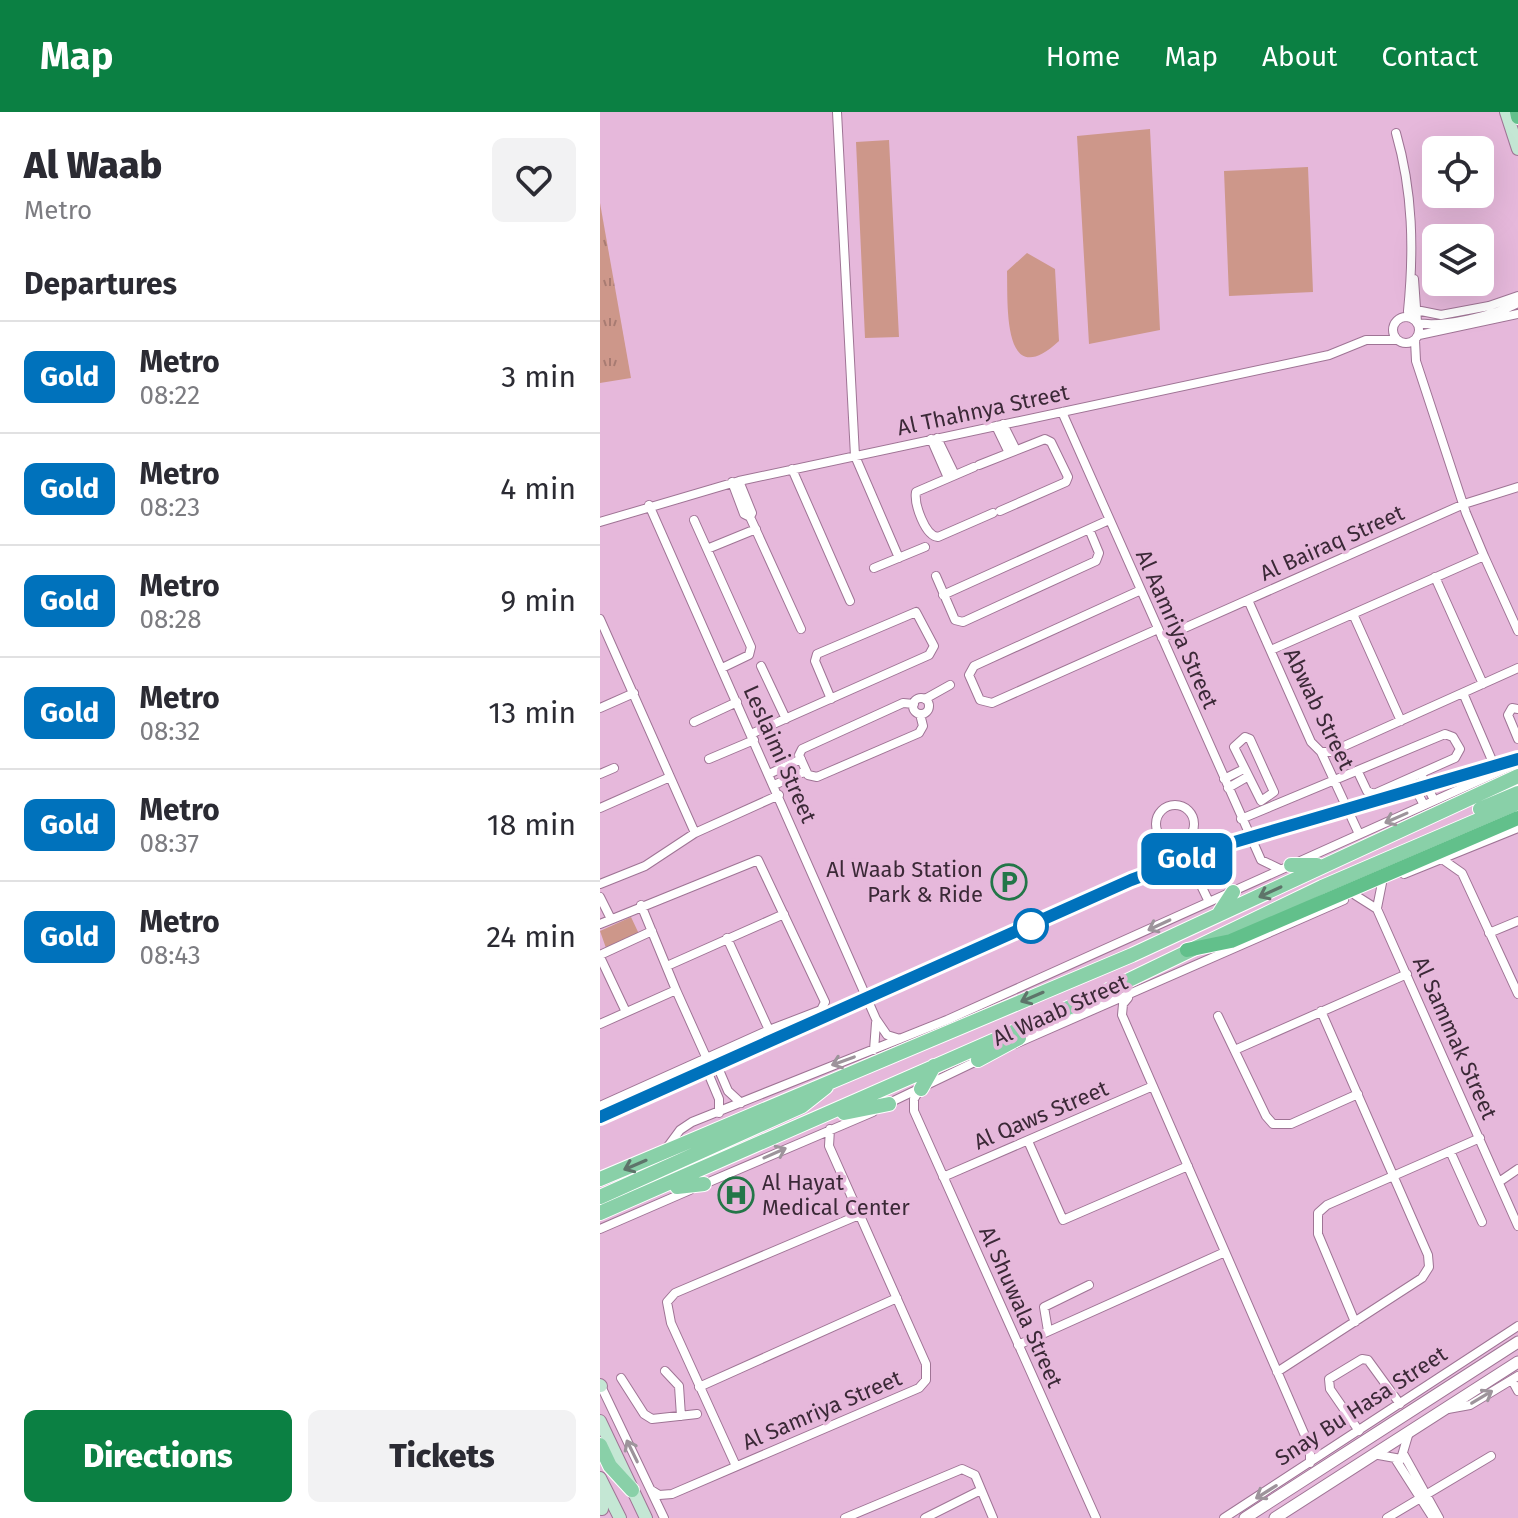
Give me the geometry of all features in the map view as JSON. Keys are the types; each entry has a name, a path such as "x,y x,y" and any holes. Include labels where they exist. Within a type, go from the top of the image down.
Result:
{"highway":[{"path":"1187,950 1231,941 1518,818"}],"main road":[{"path":"1506,112 1518,149"},
{"name":"Al Waab Street","path":"600,1179 1217,917 1518,776"},
{"path":"1322,887 1352,868 1518,793"},
{"name":"Al Waab Street","path":"600,1213 934,1066 1100,1000 1187,950 1322,887 1518,803"},
{"path":"1286,867 1325,864"},
{"path":"1217,917 1233,892"},
{"path":"978,1060 1100,1000"},
{"path":"921,1089 934,1066"},
{"path":"600,1197 802,1106 832,1081"},
{"path":"816,1119 889,1104"},
{"path":"657,1189 704,1184"},
{"path":"600,1421 646,1518"},
{"path":"600,1445 610,1466 632,1490"},
{"path":"600,1478 603,1511"},
{"path":"600,1478 620,1518"}],"street":[{"path":"837,112 855,456 899,558"},
{"path":"1396,133 1406,170 1412,271 1419,308 1416,361 1464,504 1518,631"},
{"path":"1407,314 1412,271"},
{"path":"1416,361 1400,342 1393,327 1407,314 1419,308 1441,315 1489,306 1518,296"},
{"path":"1407,314 1418,323 1438,324 1494,313 1518,303"},
{"path":"1400,342 1518,314"},
{"name":"Al Thahnya Street","path":"600,522 735,482 1329,355 1375,338 1393,327"},
{"name":"Al Thahnya Street","path":"1375,338 1400,342"},
{"name":"Al Aamriya Street","path":"1062,412 1261,860"},
{"path":"1000,425 1013,451"},
{"path":"934,438 951,476"},
{"path":"1049,440 1068,479 938,537 931,536 914,496 920,489 1013,451 1049,440"},
{"path":"792,469 850,601"},
{"path":"735,482 745,517 750,517 801,629"},
{"name":"Al Bairaq Street","path":"1141,590 974,666 969,675 980,700 992,703 1248,600 1464,504 1518,487"},
{"name":"Leslaimi Street","path":"649,505 876,1019 887,1035 902,1039"},
{"path":"694,520 751,647 749,655 722,668"},
{"path":"943,595 1109,520"},
{"path":"707,549 756,529"},
{"path":"936,576 955,620 963,622 1096,561 1099,553 1089,529"},
{"path":"874,568 925,547"},
{"path":"1271,650 1435,577 1483,552"},
{"path":"1435,577 1483,684"},
{"name":"Abwab Street","path":"1248,600 1311,742 1321,752 1359,834"},
{"path":"709,759 786,719 831,699 933,652 916,612 817,654 815,661 831,699"},
{"path":"1353,614 1401,721"},
{"path":"600,619 695,833"},
{"path":"761,666 786,719"},
{"path":"1321,752 1331,752 1518,668"},
{"path":"914,704 923,726 916,735 817,777 811,777 806,771 801,759 802,749 903,703 914,704 950,685"},
{"path":"600,708 634,693"},
{"path":"1463,693 1497,772"},
{"path":"920,714 929,709 925,699"},
{"path":"694,722 737,702"},
{"path":"1518,709 1508,712 1518,739"},
{"path":"1241,819 1445,734 1452,735 1459,755 1372,794 1358,772"},
{"path":"1247,737 1273,795 1258,800 1246,773 1234,745 1247,737"},
{"path":"769,774 801,759"},
{"name":"Al Waab Street","path":"662,1153 684,1126 902,1039 1518,763"},
{"path":"600,774 614,768"},
{"path":"774,785 806,771"},
{"path":"1226,784 1246,773"},
{"path":"1421,774 1434,800"},
{"path":"600,808 670,777"},
{"path":"1410,779 1424,805"},
{"path":"600,884 645,866 695,833 779,795"},
{"path":"1180,805 1188,810 1193,827 1183,841 1174,843 1158,834 1157,816 1162,809 1180,805"},
{"name":"Al Waab Street","path":"1100,1000 1131,994 1382,883 1518,828"},
{"path":"1183,841 1192,866"},
{"path":"1468,848 1462,860 1462,873 1518,994"},
{"path":"600,924 755,859 762,864 825,1002 821,1010 600,1106"},
{"path":"1442,859 1462,873"},
{"path":"1255,882 1261,872 1261,860 1286,867"},
{"path":"1197,877 1209,902"},
{"path":"1355,895 1377,909 1382,883"},
{"path":"600,897 611,919"},
{"path":"641,905 708,1059 728,1091 741,1103"},
{"name":"Al Sammak Street","path":"1377,909 1517,1222"},
{"path":"667,966 784,914"},
{"path":"1489,933 1518,921"},
{"path":"626,1012 600,956 652,931"},
{"path":"727,938 769,1030"},
{"path":"1237,1049 1407,974"},
{"path":"600,1024 676,990"},
{"path":"1122,1015 1123,1004 1131,994"},
{"path":"1100,1000 1122,1015 1310,1447 1310,1463"},
{"path":"1277,1372 1422,1278 1429,1267 1428,1255 1321,1011"},
{"path":"1218,1016 1237,1049 1266,1116 1273,1124 1291,1124 1358,1094"},
{"name":"Leslaimi Street","path":"874,1050 876,1019"},
{"path":"902,1039 939,1037"},
{"path":"708,1059 719,1099 719,1113"},
{"name":"Al Waab Street","path":"600,1229 889,1104 978,1060"},
{"name":"Al Qaws Street","path":"943,1177 1153,1086"},
{"path":"914,1111 914,1099 921,1089"},
{"path":"889,1104 903,1103 914,1111"},
{"name":"Al Shuwala Street","path":"914,1111 1096,1518"},
{"name":"Al Samriya Street","path":"672,1494 924,1384 926,1364 829,1146 830,1129"},
{"path":"811,1137 829,1146"},
{"path":"1355,1322 1318,1234 1316,1219 1327,1205 1480,1138"},
{"path":"1028,1141 1063,1220 1188,1166"},
{"path":"1450,1151 1482,1222"},
{"path":"1499,1182 1518,1169"},
{"path":"736,1466 703,1412 699,1387 666,1312 669,1298 859,1215"},
{"path":"1018,1345 1225,1252"},
{"path":"1048,1331 1044,1307 1089,1285"},
{"path":"699,1387 897,1298"},
{"name":"Snay Bu Hasa Street","path":"1224,1518 1518,1326"},
{"name":"Snay Bu Hasa Street","path":"1245,1518 1518,1342"},
{"path":"1359,1431 1330,1389 1329,1379 1362,1359 1368,1360 1400,1404"},
{"path":"1275,1518 1518,1362"},
{"path":"665,1371 679,1386 681,1416"},
{"path":"621,1378 648,1417 657,1421 703,1412"},
{"path":"1443,1409 1467,1406 1515,1378 1518,1391"},
{"path":"600,1385 662,1514"},
{"path":"1400,1458 1410,1430"},
{"path":"1310,1447 1326,1453"},
{"path":"1372,1454 1400,1458"},
{"path":"1387,1518 1491,1456"},
{"path":"1400,1458 1439,1518"},
{"path":"845,1518 957,1469 971,1472 993,1518"},
{"path":"651,1490 659,1495 672,1494"},
{"path":"925,1518 981,1490"},
{"path":"662,1514 672,1494"},
{"path":"1423,1495 1433,1518"}],"green space":[{"path":"1150,129 1160,330 1089,344 1077,136"},
{"path":"889,140 899,337 865,338 856,142"},
{"path":"1308,167 1313,292 1229,296 1224,171"},
{"path":"600,203 631,378 600,383"},
{"path":"1027,253 1055,269 1059,341 1040,355 1027,357 1018,351 1012,338 1007,271"},
{"path":"631,917 639,934 606,948 600,931"}],"metro line":[{"name":"Gold","path":"600,1117 1131,880 1231,843 1518,759"}],"place":[{"name":"Al Waab Station Park & Ride","path":"1009,882"},
{"name":"Al Hayat Medical Center","path":"736,1195"}]}
